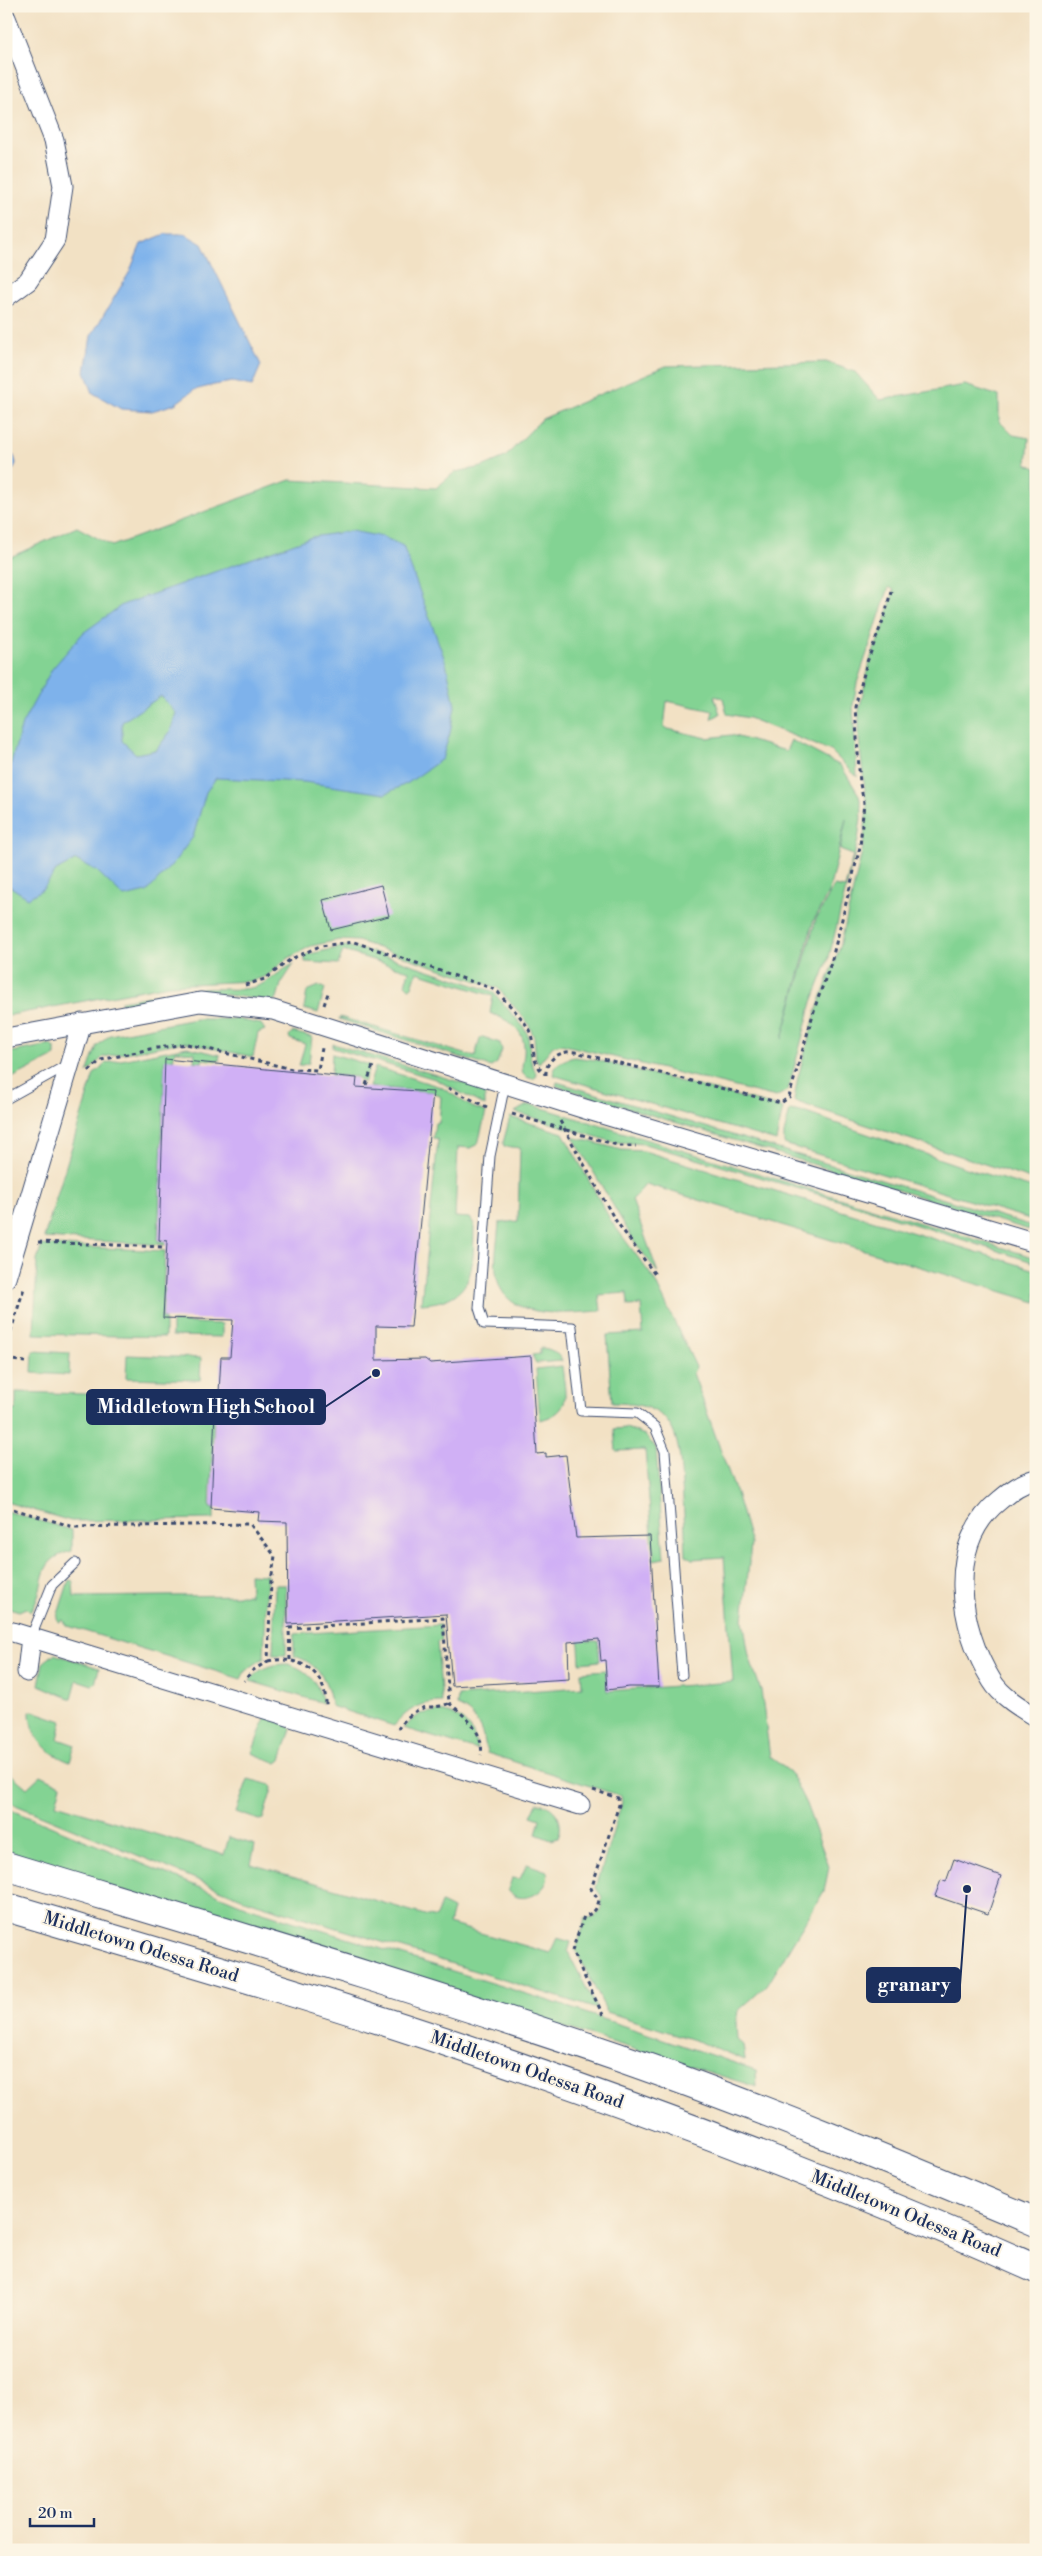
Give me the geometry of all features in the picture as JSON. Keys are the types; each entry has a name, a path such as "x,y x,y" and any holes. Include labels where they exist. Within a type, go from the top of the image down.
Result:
{"main road":[{"path":"10,1868 309,1957 620,2058 905,2168 1036,2222"},
{"name":"Middletown Odessa Road","path":"6,1907 333,2005 637,2108 919,2217 1036,2269"}],"street":[{"path":"6,18 54,140 63,186 55,240 28,281 6,297"},
{"path":"6,1038 200,1002 273,1010 505,1084 1036,1243"},
{"path":"6,1278 82,1023"},
{"path":"1036,1479 1020,1483 995,1504 974,1529 965,1562 963,1601 973,1643 993,1682 1019,1707 1036,1717"},
{"path":"6,1630 580,1805"},
{"path":"27,1672 31,1637"}],"lane":[{"path":"6,1099 71,1063"},
{"path":"505,1084 490,1156 479,1308 484,1324 572,1327 581,1411 637,1413 655,1427 665,1451 682,1675"},
{"path":"31,1637 52,1585 75,1563"}],"path":[{"path":"546,1083 545,1069 554,1057 565,1051 781,1103 789,1097 816,1004 833,956 860,847 864,802 860,784 855,707 867,662 885,615 891,591"},
{"path":"236,987 265,980 291,959 320,946 354,942 498,992 528,1028 532,1038 533,1060 546,1075"},
{"path":"86,1080 89,1072 101,1060 150,1049 188,1044 292,1069 318,1070 322,1048 330,1050"},
{"path":"364,1060 383,1066"},
{"path":"366,1085 374,1063"},
{"path":"446,1087 484,1107 500,1110 620,1146 643,1147"},
{"path":"558,1119 614,1218 656,1276"},
{"path":"35,1252 41,1234"},
{"path":"38,1242 164,1247"},
{"path":"6,1347 26,1280"},
{"path":"6,1359 25,1362"},
{"path":"6,1507 74,1527 250,1524 275,1556 271,1581 268,1661"},
{"path":"252,1686 243,1683 252,1671 268,1661 283,1658 295,1661 310,1669 319,1678 326,1695 326,1708 317,1705"},
{"path":"449,1702 465,1716 478,1734 482,1750 481,1757"}],"green space":[{"path":"826,362 855,372 880,400 965,385 999,396 999,421 1013,435 1029,438 1027,464 1036,468 1036,1181 794,1101 798,1077 816,1012 840,947 863,847 867,808 859,740 859,711 871,657 884,626 894,590 889,587 857,683 853,705 857,777 831,751 749,718 727,714 723,698 714,696 720,714 711,719 713,711 667,701 664,728 707,738 731,735 786,751 791,740 841,766 859,795 862,810 858,840 828,961 812,1002 788,1090 776,1097 561,1044 553,1046 539,1063 536,1059 534,1037 528,1023 498,988 358,941 339,940 311,946 285,960 267,976 252,981 168,985 6,1016 6,559 77,527 112,546 290,480 436,488 455,472 482,467 505,457 542,419 666,366","holes":["846,819 840,850 853,855 845,888 834,886 816,919 782,1039 813,922 829,891"]},
{"path":"346,946 377,953 492,991 522,1025 528,1035 531,1061 537,1076 533,1079 523,1074 524,1045 522,1038 510,1023 490,1013 493,996 417,972 412,987 409,988 405,984 409,971 343,951 338,964 305,962 305,955"},
{"path":"294,964 281,984 277,998 273,1001 211,993 122,1005 121,1001 188,990 255,987"},
{"path":"319,986 325,988 318,1013 304,1009 307,991"},
{"path":"340,1017 475,1057 480,1038 483,1037 500,1043 502,1050 497,1063 491,1067 339,1019"},
{"path":"195,1019 236,1019 261,1024 265,1030 258,1033 253,1057 184,1042 103,1057 87,1073 97,1046 110,1035"},
{"path":"292,1032 312,1037 309,1063 299,1066 305,1044 290,1039 289,1036"},
{"path":"333,1044 476,1087 485,1093 485,1106 435,1079 333,1048"},
{"path":"51,1045 55,1048 55,1056 6,1081 6,1053"},
{"path":"187,1047 220,1055 219,1061 203,1059 202,1062 194,1061 195,1053 175,1051 173,1060 165,1060 158,1241 166,1241 165,1245 44,1238 94,1074 106,1063"},
{"path":"332,1054 370,1065 364,1083 357,1077 331,1075"},
{"path":"574,1057 597,1060 783,1108 776,1141 553,1075 560,1063"},
{"path":"375,1067 441,1087 472,1107 486,1112 478,1144 470,1148 458,1147 455,1217 470,1218 474,1224 471,1268 468,1279 462,1289 439,1302 421,1304 438,1140 433,1138 435,1123 439,1123 441,1097 433,1092 369,1087"},
{"path":"557,1082 1036,1227 1036,1232 556,1086"},
{"path":"527,1105 536,1106 1036,1258 1036,1263 838,1200 645,1144 613,1142 515,1112"},
{"path":"790,1110 806,1113 975,1171 1036,1189 1036,1221 784,1144 784,1134"},
{"path":"510,1117 563,1133 611,1221 654,1279 696,1367 693,1373 736,1493 751,1544 743,1620 749,1656 761,1690 770,1757 790,1772 806,1804 829,1867 824,1891 767,1985 738,2011 736,2022 737,2040 743,2045 745,2060 700,2042 607,2012 576,1951 585,1919 595,1916 601,1910 602,1897 596,1888 622,1802 621,1796 487,1753 478,1725 470,1714 457,1706 458,1696 582,1687 581,1672 606,1670 607,1691 733,1682 724,1557 692,1559 686,1555 681,1467 675,1436 669,1424 661,1415 649,1408 633,1404 612,1403 607,1335 643,1333 641,1305 628,1306 627,1293 599,1295 601,1311 572,1313 540,1312 512,1302 502,1291 495,1264 499,1223 518,1221 520,1148 504,1146 503,1143"},
{"path":"573,1137 622,1150 644,1151 1036,1270 1036,1302 646,1184 632,1200 658,1273 634,1241"},
{"path":"42,1245 165,1251 162,1318 165,1319 165,1337 34,1334 37,1260"},
{"path":"172,1322 222,1324 222,1337 172,1336"},
{"path":"540,1348 553,1351 562,1361 536,1363 532,1355 540,1354"},
{"path":"33,1351 70,1353 69,1375 32,1373"},
{"path":"127,1355 201,1358 200,1380 126,1378"},
{"path":"562,1366 565,1393 562,1407 551,1417 540,1420 536,1369"},
{"path":"16,1392 119,1395 219,1404 219,1409 214,1409 210,1508 214,1509 214,1519 71,1521 6,1502 6,1410 16,1410"},
{"path":"626,1428 645,1435 656,1448 664,1558 654,1560 645,1450 616,1451 614,1429"},
{"path":"6,1511 72,1530 72,1551 59,1555 46,1568 36,1603 30,1612 26,1608 19,1611 6,1607"},
{"path":"249,1574 267,1575 264,1658 245,1671 241,1679 68,1626 63,1620 58,1622 57,1617 69,1580 73,1581 74,1597 250,1595"},
{"path":"582,1581 587,1641 598,1641 600,1661 580,1663 575,1582"},
{"path":"275,1585 286,1585 286,1655 273,1655"},
{"path":"440,1625 442,1641 437,1642 442,1702 428,1703 415,1708 404,1715 394,1726 331,1706 328,1689 316,1668 294,1656 294,1634"},
{"path":"54,1654 99,1668 95,1684 92,1685 77,1680 72,1698 39,1685 43,1663"},
{"path":"288,1664 302,1670 312,1678 323,1703 250,1681 262,1669"},
{"path":"33,1711 62,1721 58,1739 75,1745 70,1762 54,1754 41,1743 33,1730 30,1712"},
{"path":"440,1711 461,1719 466,1724 476,1742 477,1750 403,1728 420,1714"},
{"path":"266,1716 289,1726 291,1729 281,1760 277,1763 252,1753"},
{"path":"6,1770 27,1788 41,1775 61,1785 56,1804 224,1855 229,1837 255,1845 251,1864 435,1918 441,1903 453,1909 449,1924 550,1953 557,1938 571,1942 568,1952 597,2009 244,1899 6,1801"},
{"path":"248,1779 271,1785 272,1789 263,1819 259,1820 236,1812"},
{"path":"537,1803 549,1807 557,1815 560,1826 558,1838 551,1840 536,1834 540,1819 531,1816"},
{"path":"6,1808 250,1908 549,2001 756,2070 757,2087 100,1884 6,1850"},
{"path":"527,1864 547,1871 548,1878 545,1885 534,1895 520,1897 513,1895 508,1890 512,1878 520,1879"}],"water":[{"path":"165,234 185,234 202,244 261,365 252,386 232,382 214,385 194,390 175,404 152,411 121,409 93,393 85,372 91,336 129,273 141,244"},
{"path":"9,453 14,456 16,463 14,469 6,471 6,454"},
{"path":"351,531 383,537 403,546 446,663 455,706 450,733 442,759 408,783 385,794 304,782 216,778 206,792 193,837 147,892 124,897 97,871 76,860 56,871 43,889 28,898 6,884 6,781 22,724 52,669 83,633 122,605 312,537","holes":["161,696 176,713 170,732 156,750 136,754 122,741 122,722"]}],"building":[{"path":"381,885 389,916 331,930 323,900"},
{"path":"165,1059 357,1078 356,1087 433,1092 411,1327 376,1326 376,1360 425,1359 430,1363 531,1356 537,1454 546,1453 546,1457 566,1455 576,1538 650,1536 659,1687 629,1687 607,1690 605,1660 601,1661 599,1639 568,1642 569,1679 452,1686 446,1614 288,1624 287,1522 258,1521 259,1512 211,1508 215,1410 218,1410 221,1357 230,1357 233,1320 163,1318 167,1241 159,1240"},
{"path":"954,1859 1001,1876 988,1914 935,1896 941,1880 946,1882"}],"place":[{"name":"Middletown High School","path":"376,1373"},
{"name":"granary","path":"967,1889"}]}
